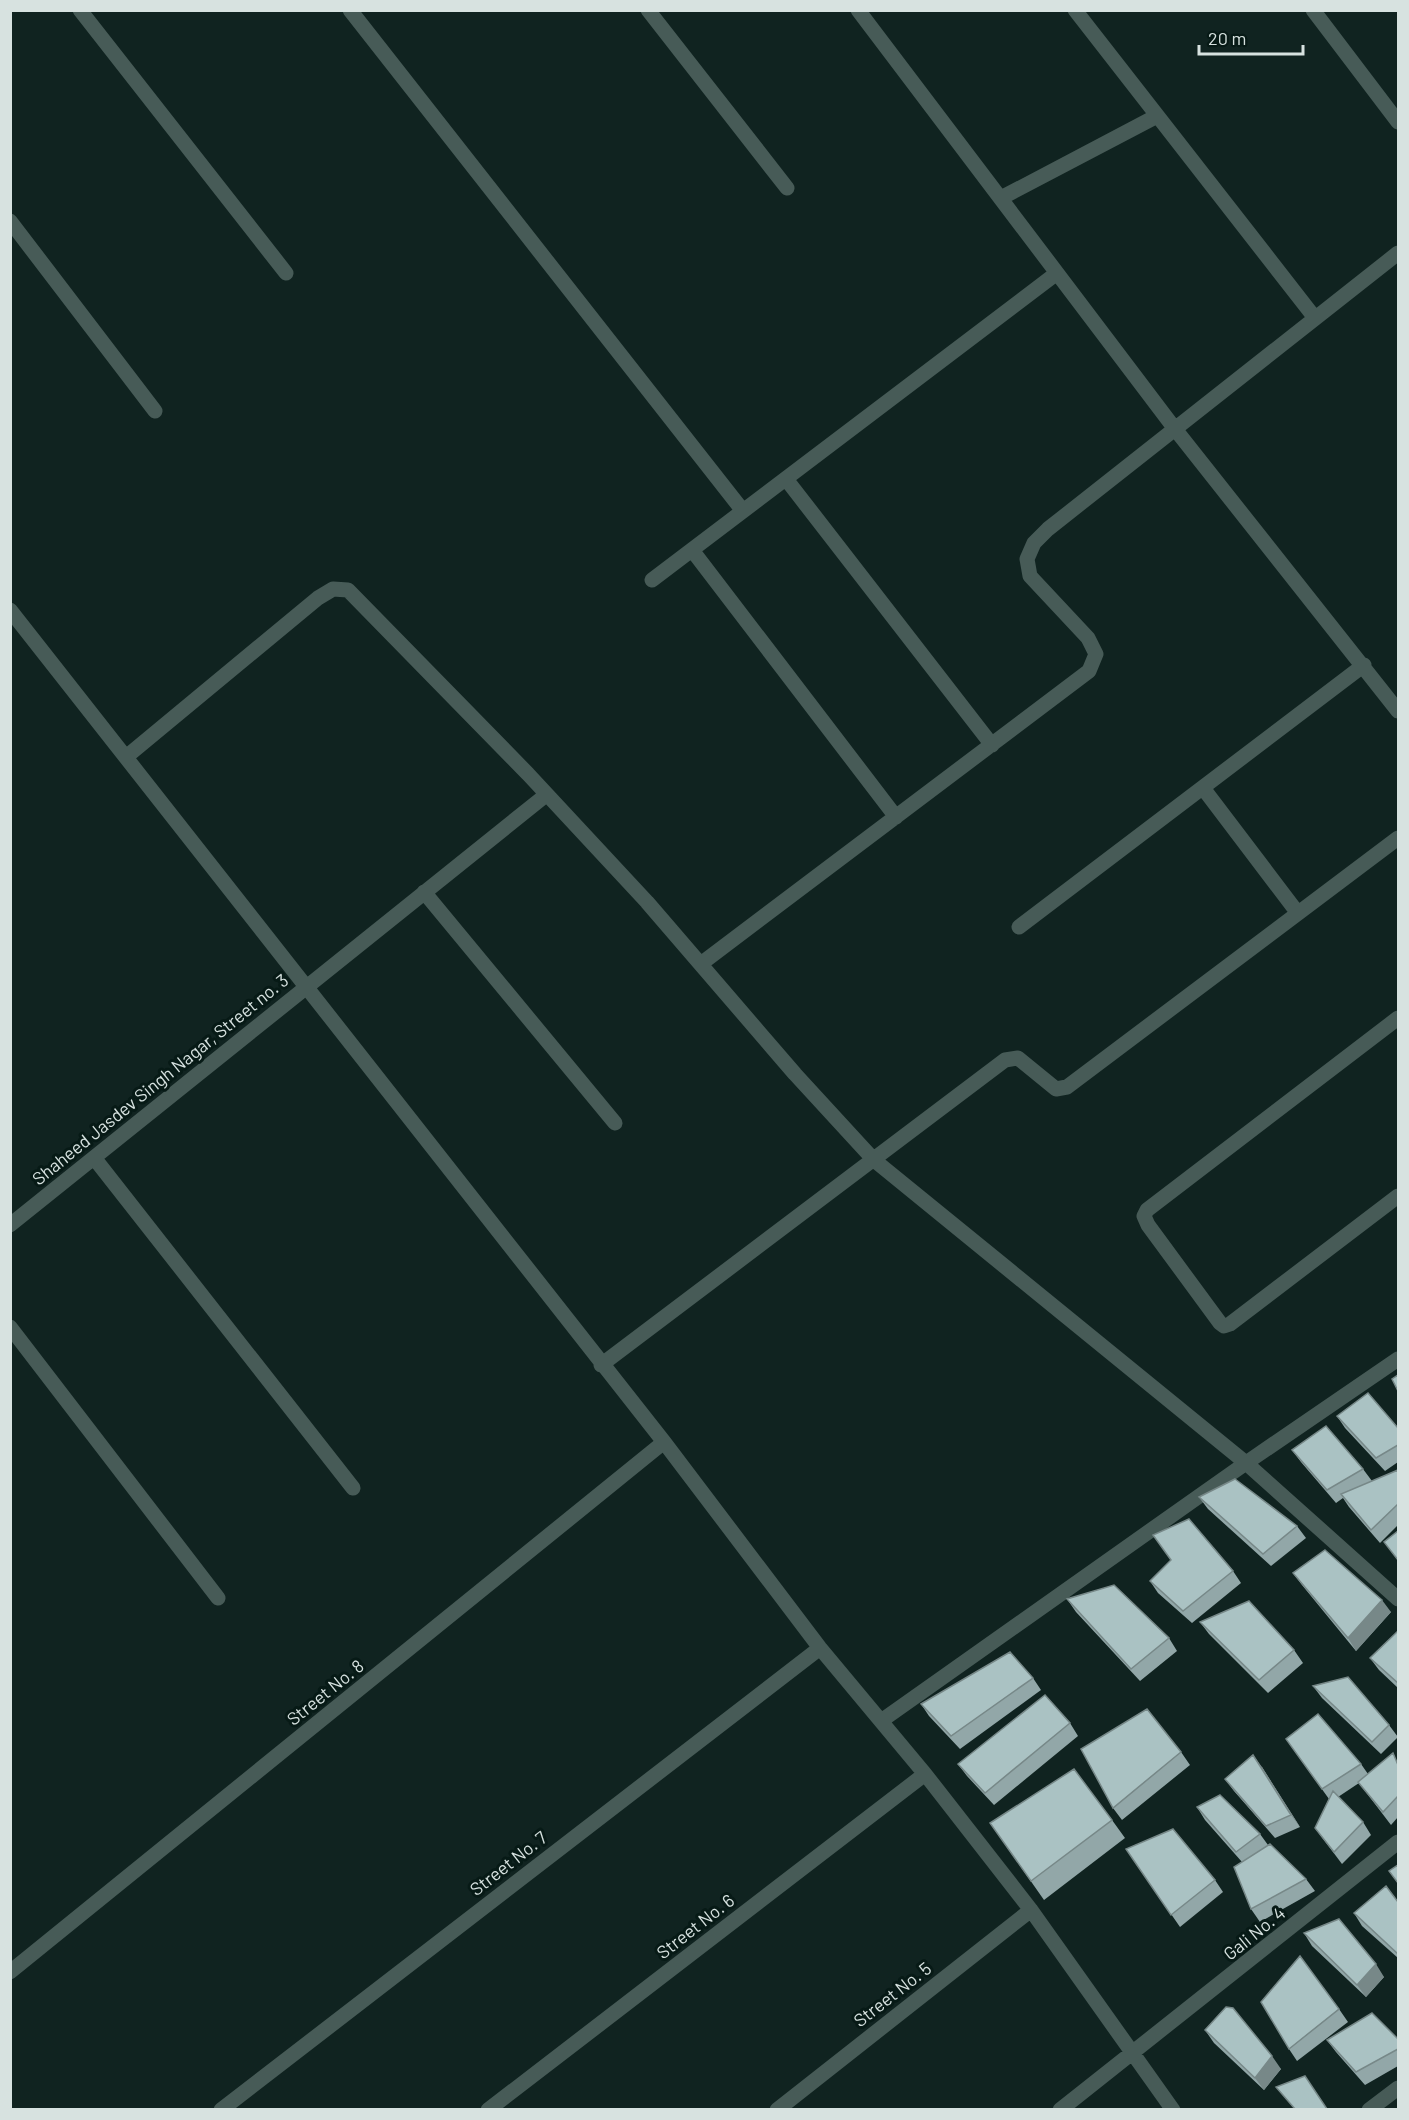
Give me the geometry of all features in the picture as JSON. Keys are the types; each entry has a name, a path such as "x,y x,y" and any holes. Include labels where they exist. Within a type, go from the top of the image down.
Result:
{"street":[{"path":"80,10 286,273"},
{"path":"351,10 743,511"},
{"path":"648,10 787,188"},
{"path":"858,10 1175,429 1364,665 1398,711"},
{"path":"1075,10 1315,318"},
{"path":"1313,10 1398,122"},
{"path":"1001,198 1157,116"},
{"path":"10,221 155,411"},
{"path":"702,963 1089,671 1095,654 1088,638 1030,576 1027,559 1034,543 1048,529 1398,253"},
{"path":"652,580 1057,273"},
{"path":"786,479 992,745"},
{"path":"692,550 896,817"},
{"path":"126,757 318,598 333,589 348,590 546,795 702,963 795,1074 874,1160 1246,1463 1398,1599"},
{"path":"10,610 601,1365 664,1442 820,1648 925,1774 1031,1910 1173,2109"},
{"path":"1019,927 1364,665"},
{"path":"1203,788 1297,912"},
{"name":"Shaheed Jasdev Singh Nagar, Street no. 3","path":"10,1225 546,795"},
{"path":"601,1365 1011,1057 1018,1058 1056,1089 1067,1087 1398,838"},
{"path":"424,892 615,1123"},
{"path":"1398,1018 1147,1210 1144,1216 1148,1225 1224,1326 1230,1324 1398,1196"},
{"path":"95,1159 352,1488"},
{"path":"10,1327 218,1598"},
{"path":"881,1721 1246,1463 1398,1359"},
{"name":"Street No. 8","path":"10,1972 664,1442"},
{"name":"Street No. 7","path":"221,2109 820,1648"},
{"name":"Street No. 6","path":"488,2109 925,1774"},
{"name":"Gali No. 4","path":"1060,2109 1134,2053 1398,1842"},
{"name":"Street No. 5","path":"777,2109 1031,1910"},
{"path":"1369,2109 1398,2088"}],"building":[{"path":"1398,1375 1398,1391 1392,1379"},
{"path":"1368,1393 1398,1428 1398,1445 1376,1458 1337,1416"},
{"path":"1326,1426 1363,1469 1327,1490 1292,1450"},
{"path":"1398,1470 1398,1504 1371,1530 1341,1494"},
{"path":"1235,1479 1297,1526 1263,1554 1199,1497"},
{"path":"1189,1519 1233,1571 1183,1611 1150,1581 1171,1560 1153,1535"},
{"path":"1398,1531 1398,1560 1384,1542"},
{"path":"1325,1550 1382,1600 1348,1638 1293,1573"},
{"path":"1114,1585 1169,1638 1131,1669 1067,1599"},
{"path":"1249,1601 1294,1650 1259,1680 1200,1622"},
{"path":"1398,1631 1398,1683 1370,1658"},
{"path":"1010,1652 1033,1678 951,1736 921,1704"},
{"path":"1348,1677 1389,1725 1372,1742 1313,1686"},
{"path":"1045,1695 1070,1723 985,1793 958,1764"},
{"path":"1147,1709 1181,1752 1113,1808 1081,1749"},
{"path":"1318,1714 1361,1764 1322,1789 1286,1739"},
{"path":"1393,1753 1398,1765 1398,1796 1383,1812 1358,1782"},
{"path":"1253,1755 1291,1815 1266,1826 1225,1779"},
{"path":"1074,1769 1112,1820 1031,1881 990,1823"},
{"path":"1333,1791 1363,1822 1334,1852 1315,1828"},
{"path":"1220,1795 1260,1834 1236,1852 1197,1807"},
{"path":"1173,1829 1215,1880 1171,1915 1126,1849"},
{"path":"1270,1844 1306,1879 1251,1909 1234,1867"},
{"path":"1398,1865 1398,1883 1389,1871"},
{"path":"1386,1886 1398,1902 1398,1954 1354,1913"},
{"path":"1339,1919 1376,1964 1357,1985 1304,1933"},
{"path":"1300,1956 1339,2009 1289,2049 1261,2002"},
{"path":"1226,2007 1233,2008 1272,2056 1255,2078 1205,2030"},
{"path":"1372,2013 1398,2039 1398,2049 1356,2072 1327,2040"},
{"path":"1305,2076 1327,2109 1295,2109 1276,2087"}]}
